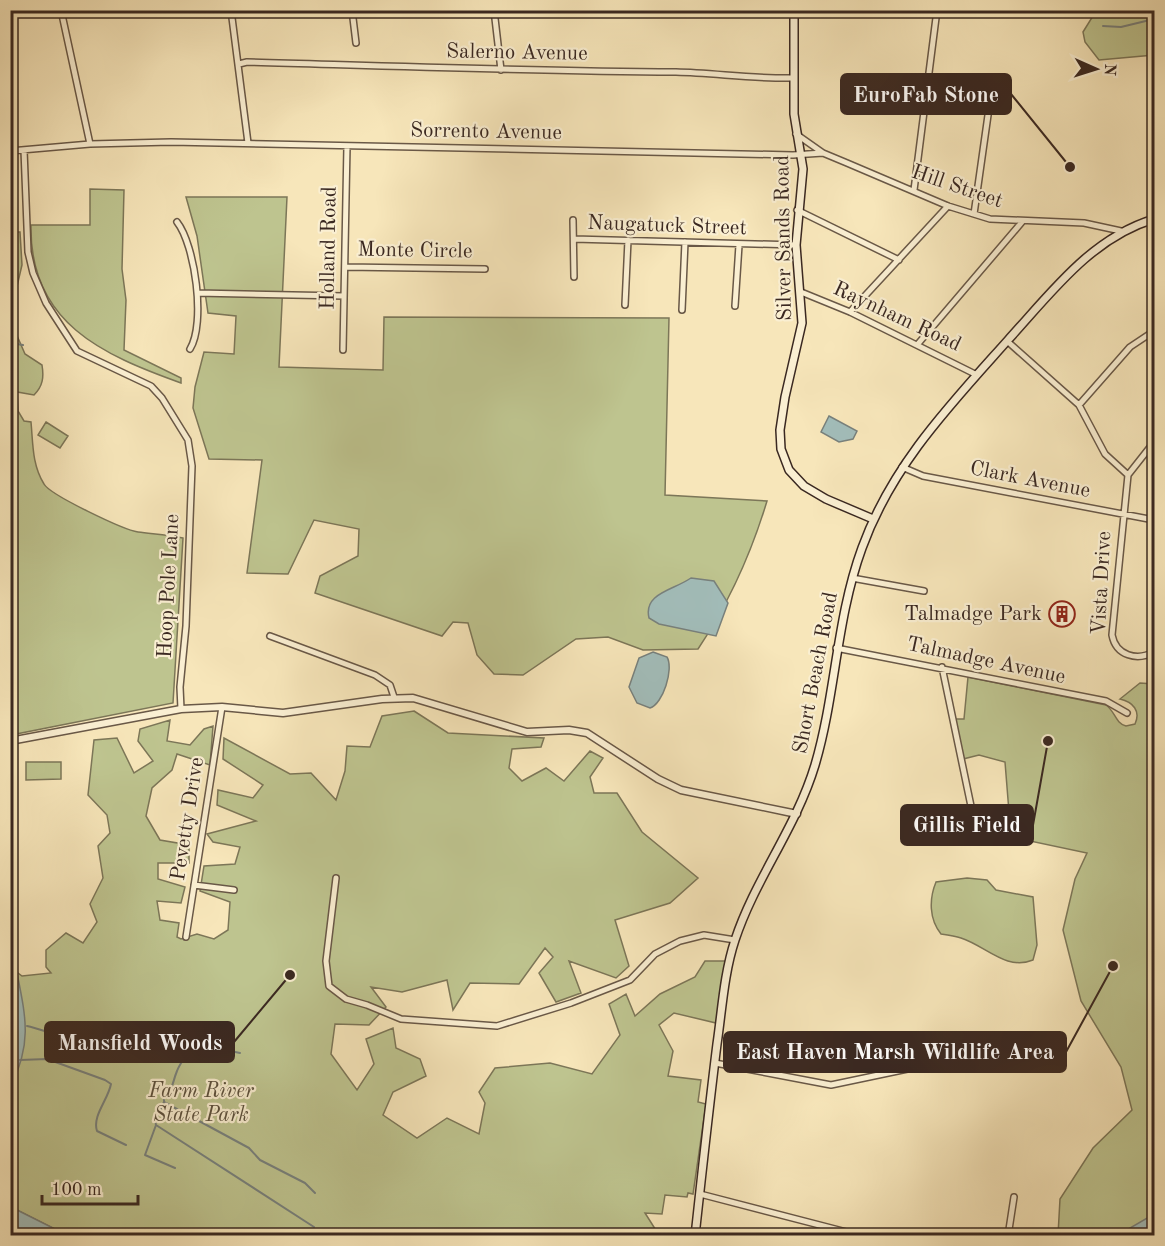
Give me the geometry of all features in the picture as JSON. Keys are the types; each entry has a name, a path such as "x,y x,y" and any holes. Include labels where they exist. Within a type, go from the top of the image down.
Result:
{"main road":[{"name":"Silver Sands Road","path":"794,10 796,134 803,175 797,210 796,245 801,292 801,333 788,381 780,429 783,458 796,478 814,493 873,519"},
{"name":"Short Beach Road","path":"695,1236 726,976 735,940 750,903 797,814 820,744 836,648 852,578 873,519 902,467 941,414 1007,341 1087,257 1121,231 1155,219"}],"street":[{"path":"61,10 90,144"},
{"path":"231,10 248,143"},
{"path":"352,10 356,43"},
{"path":"494,10 501,70"},
{"path":"914,190 937,10"},
{"name":"Salerno Avenue","path":"239,64 247,62 501,70 721,73 774,80 794,78"},
{"path":"974,214 991,94"},
{"name":"Hill Street","path":"796,134 823,153 948,206 990,219 1084,223 1121,231"},
{"name":"Sorrento Avenue","path":"10,151 90,144 171,142 800,154"},
{"name":"Holland Road","path":"343,350 347,146"},
{"name":"Hoop Pole Lane","path":"24,150 30,263 46,303 77,351 151,386 162,398 188,440 192,466 186,626 180,687 181,709"},
{"name":"Hill Street","path":"800,154 823,153"},
{"path":"850,312 948,206"},
{"path":"797,210 899,260"},
{"path":"573,220 574,277"},
{"path":"177,222 186,233 197,293 195,337 190,349"},
{"path":"917,345 1022,222"},
{"name":"Naugatuck Street","path":"574,238 796,245"},
{"path":"625,305 628,240"},
{"path":"682,310 685,242"},
{"path":"735,306 739,245"},
{"name":"Monte Circle","path":"345,267 485,269"},
{"name":"Raynham Road","path":"801,292 850,312 977,375"},
{"path":"197,293 344,296"},
{"path":"1079,405 1130,347 1155,331"},
{"path":"1007,341 1079,405 1105,454 1128,475"},
{"path":"1124,515 1128,475 1155,442"},
{"name":"Clark Avenue","path":"902,467 922,476 1155,520"},
{"name":"Vista Drive","path":"1124,515 1112,640 1116,648 1128,655 1146,656 1155,652"},
{"path":"852,578 924,591"},
{"path":"270,636 375,675 390,685 394,697"},
{"name":"Talmadge Avenue","path":"836,648 1106,701 1127,713"},
{"path":"942,668 976,830"},
{"path":"10,741 181,709 222,707 290,712 394,697 425,700 527,732 569,730 587,733 658,779 681,790 797,814"},
{"name":"Pevetty Drive","path":"186,937 222,707"},
{"path":"336,878 326,961 329,986 346,999 413,1022 497,1026 571,1003 630,980 655,954 680,940 704,935 735,940"},
{"path":"194,885 234,890"},
{"path":"715,1063 831,1085 955,1059"},
{"path":"700,1194 862,1236"},
{"path":"1008,1236 1014,1197"}],"green space":[{"path":"1096,11 1154,11 1154,55 1099,60 1085,42 1083,32"},
{"path":"90,189 124,190 122,269 126,300 124,350 181,378 181,383 124,360 99,347 76,330 57,311 43,287 34,259 31,225 90,225"},
{"path":"186,197 287,197 279,367 383,370 384,317 669,318 665,495 767,501 738,578 720,614 698,649 643,650 608,637 576,639 523,675 494,674 477,655 468,623 453,622 442,636 315,593 320,576 358,556 359,529 314,520 288,574 247,573 262,460 209,459 193,408 195,387 204,352 234,354 236,316 208,313 197,236"},
{"path":"10,232 20,232 22,265 11,312 15,331 25,354 42,365 43,373 41,385 34,395 17,392 18,411 24,421 31,422 35,462 40,477 49,489 59,496 118,525 138,532 183,538 173,703 11,735"},
{"path":"46,422 68,436 60,448 38,435"},
{"path":"968,677 1106,705 1126,726 1135,724 1137,715 1135,708 1129,702 1120,699 1140,683 1154,684 1154,1235 1058,1235 1060,1199 1093,1148 1132,1110 1121,1067 1081,1001 1063,930 1075,879 1087,853 1011,837 1005,762 979,755 963,759 955,719 964,719"},
{"name":"Farm River State Park","path":"414,711 448,733 544,738 541,747 512,749 509,768 522,781 546,768 564,781 590,751 603,758 590,777 594,793 617,793 642,832 698,878 670,903 615,920 629,966 616,978 569,961 581,993 556,1002 539,973 553,957 545,948 519,984 470,983 453,1010 447,980 402,992 371,987 386,1007 369,1025 335,1024 331,1054 357,1090 374,1064 366,1039 393,1028 396,1048 420,1059 426,1076 393,1092 383,1115 417,1138 447,1118 479,1134 485,1103 479,1092 495,1068 550,1063 592,1074 620,1035 609,1004 626,994 635,1016 660,994 695,977 705,961 726,961 716,1023 674,1013 659,1025 673,1051 668,1076 701,1080 698,1102 706,1104 693,1194 688,1193 687,1197 665,1195 662,1214 645,1213 659,1235 59,1235 55,1229 11,1207 10,967 22,976 51,973 46,967 46,950 66,933 83,943 97,922 90,904 103,878 98,846 110,833 107,815 88,795 94,740 117,738 134,773 153,761 138,741 140,729 170,720 167,741 190,745 204,729 213,726 210,765 177,754 172,770 152,788 146,816 160,840 189,845 189,863 158,863 158,879 185,887 181,903 157,901 160,920 179,923 177,937 181,939 197,934 214,939 228,930 230,902 200,891 204,866 235,864 240,847 213,842 207,834 256,821 217,805 218,790 253,798 263,785 223,759 224,738 290,774 311,773 336,800 345,771 347,746 370,747 382,716"},
{"path":"26,762 61,762 61,779 26,780"},
{"path":"967,878 987,880 996,890 1033,897 1037,945 1033,960 1023,963 1005,960 959,937 941,934 934,922 931,909 936,882"}],"water":[{"path":"829,416 857,431 853,439 839,442 821,432"},
{"path":"691,578 714,581 728,603 716,636 659,624 649,618 648,610 655,598"},
{"path":"653,652 667,657 669,669 663,693 655,705 650,708 637,703 629,687 639,658"},
{"path":"11,968 17,973 25,1017 25,1030 22,1057 11,1086"},
{"path":"11,1207 55,1229 59,1235 11,1235"},
{"path":"1154,1214 1154,1235 1118,1235"}],"waterway":[{"path":"1103,26 1121,27 1154,19"},
{"path":"10,343 23,345"},
{"path":"27,1026 72,1038 116,1027 129,1032 152,1048 173,1040 187,1042 189,1049 178,1068 171,1088 164,1097 164,1102 249,1148 260,1160 305,1183 315,1193"},
{"path":"187,1042 240,1053"},
{"path":"20,1060 47,1059 111,1084 98,1114 97,1131 126,1145"},
{"path":"164,1102 155,1121 156,1125 314,1227"},
{"path":"156,1125 145,1155 175,1168"}],"place":[{"name":"EuroFab Stone","path":"1070,167"},
{"name":"Talmadge Park","path":"1062,614"},
{"name":"Gillis Field","path":"1048,741"},
{"name":"East Haven Marsh Wildlife Area","path":"1113,966"},
{"name":"Mansfield Woods","path":"290,975"}]}
